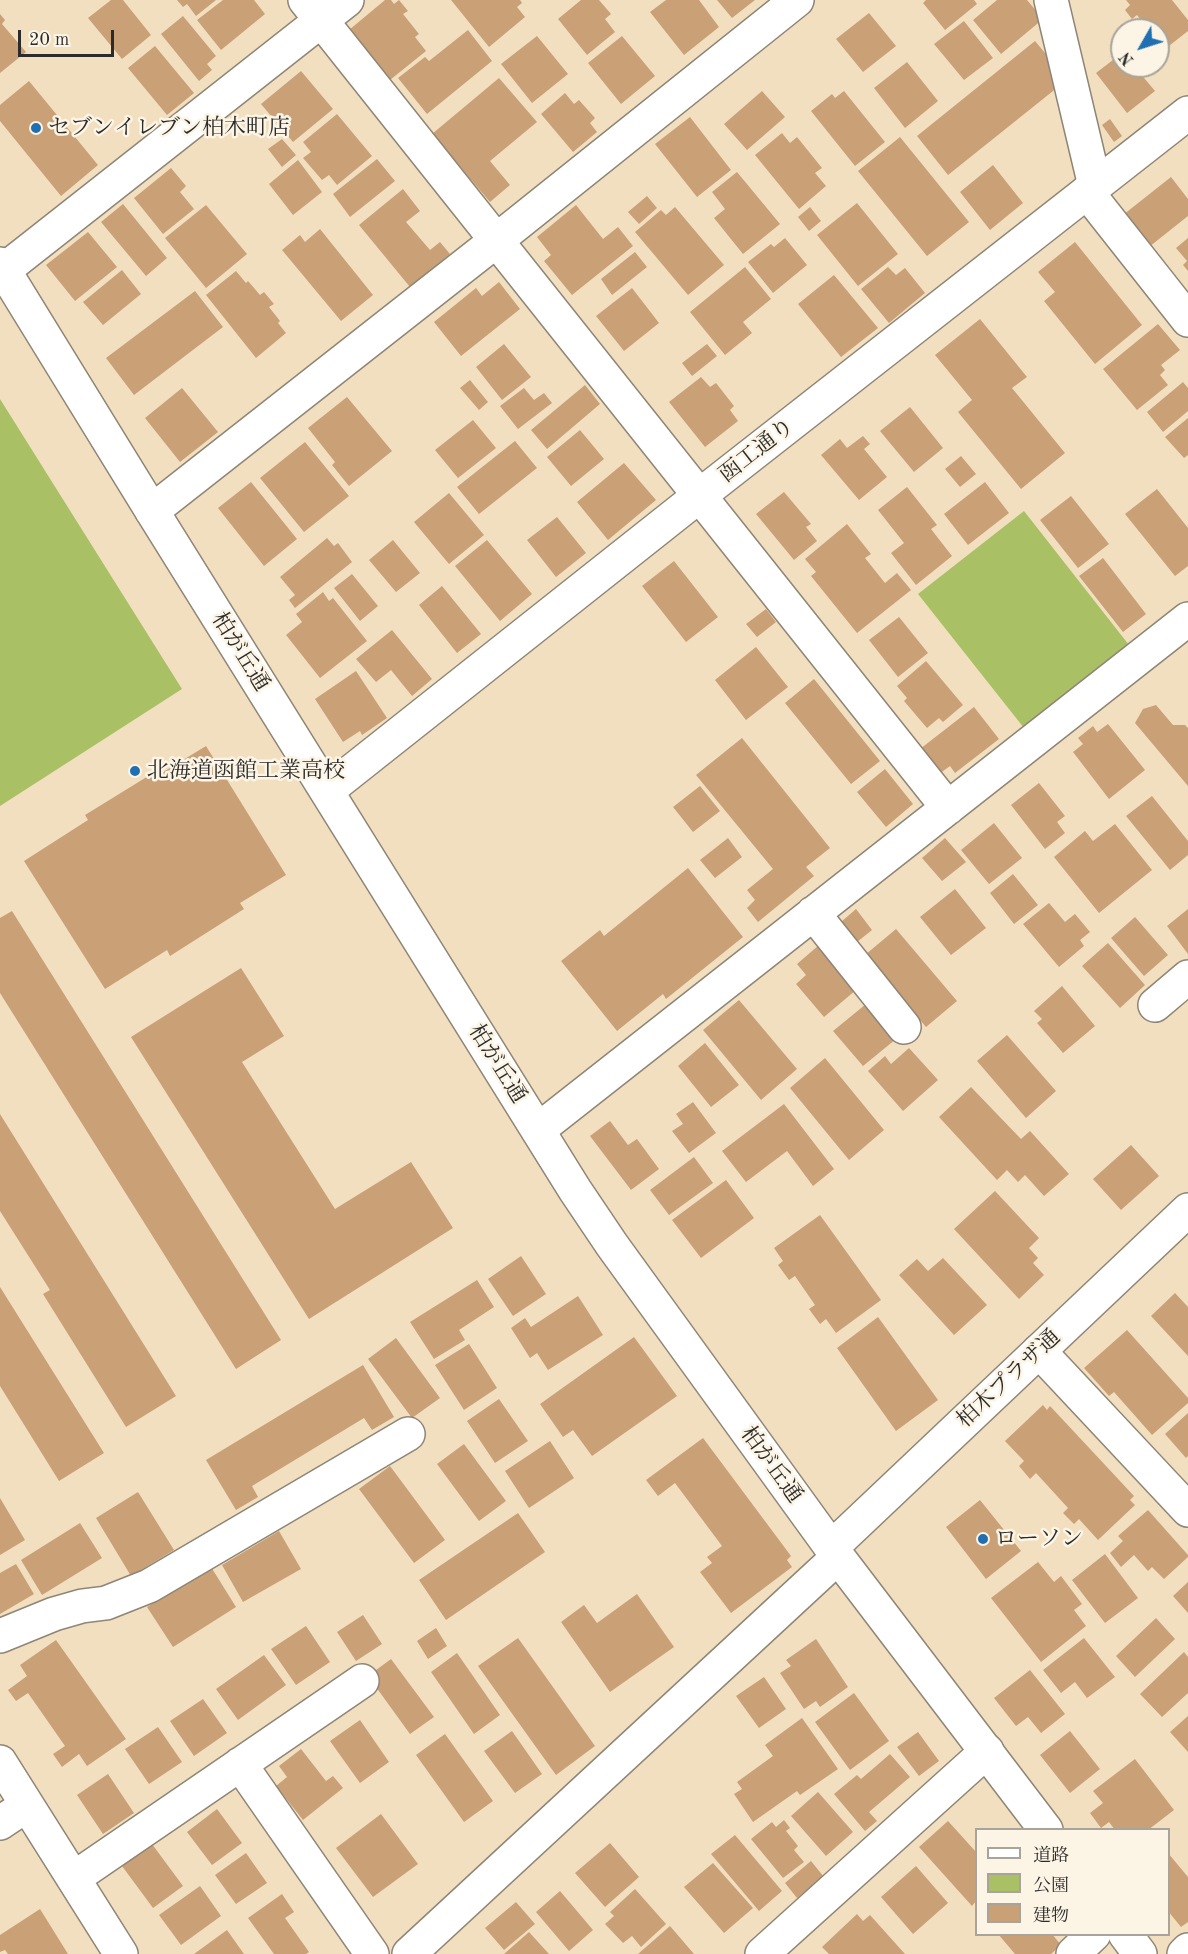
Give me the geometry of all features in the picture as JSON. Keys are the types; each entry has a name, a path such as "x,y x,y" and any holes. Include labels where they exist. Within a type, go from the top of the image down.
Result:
{"street":[{"path":"2,267 313,10 347,0"},
{"path":"152,511 497,240 797,0"},
{"path":"1051,0 1091,189 1188,320"},
{"path":"313,10 948,808"},
{"name":"函工通り","path":"328,790 1188,113"},
{"name":"柏が丘通","path":"2,267 538,1130 612,1245 834,1553 1045,1828"},
{"path":"538,1130 1188,619"},
{"path":"813,913 904,1028"},
{"path":"1155,1005 1188,977"},
{"name":"柏木プラザ通","path":"409,1954 834,1553 1039,1351 1188,1210"},
{"path":"1039,1351 1188,1510"},
{"path":"0,1636 54,1614 82,1606 106,1603 149,1586 408,1434"},
{"path":"74,1878 362,1681"},
{"path":"762,1954 987,1751"},
{"path":"0,1762 121,1954"},
{"path":"240,1764 372,1954"},
{"path":"0,1823 27,1805"},
{"path":"1073,1954 1093,1936"},
{"path":"1126,1936 1140,1954"},
{"path":"1184,1954 1188,1950"}],"green space":[{"path":"0,399 182,689 0,806"},
{"path":"1024,511 1129,645 1024,728 918,594"}],"building":[{"path":"111,0 123,0 151,35 122,59 88,18"},
{"path":"177,0 216,0 196,16 187,4 183,7"},
{"path":"223,0 254,0 265,14 221,50 197,20"},
{"path":"385,0 391,0 394,4 399,0 408,11 403,14 419,34 415,37 426,51 390,80 349,30"},
{"path":"451,0 520,0 522,3 517,7 525,17 489,47"},
{"path":"581,0 599,0 611,14 605,19 615,32 587,55 558,19"},
{"path":"666,0 699,0 719,27 684,55 650,12"},
{"path":"717,0 755,0 732,18"},
{"path":"926,0 974,0 977,4 945,30 923,3"},
{"path":"997,0 1027,0 1043,19 1001,54 973,20"},
{"path":"1126,0 1172,0 1188,20 1188,31 1170,45 1170,18 1139,18 1137,15 1131,18 1125,10 1130,5"},
{"path":"869,13 896,46 863,72 836,39"},
{"path":"0,14 5,20 2,24 26,52 0,73"},
{"path":"183,16 216,56 207,64 212,70 199,81 161,34"},
{"path":"964,21 993,58 964,80 934,44"},
{"path":"468,30 492,61 427,114 398,78 425,57 429,61"},
{"path":"537,36 568,74 532,103 501,64"},
{"path":"622,36 655,76 621,104 588,63"},
{"path":"1035,41 1055,65 1058,87 948,175 917,136"},
{"path":"155,46 194,93 167,115 128,68"},
{"path":"907,62 938,101 905,128 874,88"},
{"path":"1110,62 1110,78 1144,78 1155,91 1127,113 1096,73"},
{"path":"301,71 333,109 293,142 261,104"},
{"path":"499,78 537,122 490,161 510,185 490,202 432,134"},
{"path":"29,81 98,165 61,196 0,121 0,105"},
{"path":"762,91 785,117 747,150 724,124"},
{"path":"844,91 885,142 855,166 811,111 832,94 835,98"},
{"path":"565,93 574,104 579,100 595,118 590,123 597,132 573,152 541,114"},
{"path":"337,114 372,156 337,185 329,175 322,180 303,158 311,152 303,142"},
{"path":"690,117 731,170 697,197 655,144"},
{"path":"1110,119 1122,136 1114,142 1102,125"},
{"path":"782,133 790,143 797,137 822,168 815,173 826,186 799,209 755,155"},
{"path":"900,137 969,222 927,256 858,171"},
{"path":"282,139 296,155 282,167 268,149"},
{"path":"377,159 395,181 350,217 333,194"},
{"path":"298,160 322,192 293,215 269,184"},
{"path":"993,165 1023,203 990,230 960,192"},
{"path":"171,168 186,186 180,192 194,209 163,234 134,198"},
{"path":"737,172 780,224 743,254 714,218 725,209 712,192"},
{"path":"1171,177 1188,199 1188,216 1149,247 1123,215"},
{"path":"403,189 420,211 406,222 430,250 440,242 450,254 410,287 359,225"},
{"path":"647,196 657,208 639,224 628,212"},
{"path":"857,203 898,254 858,286 817,235"},
{"path":"123,204 167,258 146,276 101,222"},
{"path":"206,205 247,254 206,288 165,238"},
{"path":"576,205 603,239 618,227 633,246 572,295 544,261 551,255 537,237"},
{"path":"675,207 724,265 688,295 635,232 661,210 666,215"},
{"path":"810,207 821,221 809,231 798,217"},
{"path":"320,229 373,295 341,321 282,250 300,235 305,242"},
{"path":"88,232 117,267 75,301 46,265"},
{"path":"785,238 807,265 773,293 748,262 771,244 774,247"},
{"path":"1188,238 1188,271 1183,265 1187,261 1176,248"},
{"path":"1075,242 1142,325 1095,364 1044,301 1055,292 1038,272"},
{"path":"635,252 647,267 612,295 601,279"},
{"path":"745,267 771,299 743,322 752,333 725,355 690,312"},
{"path":"888,267 896,275 905,268 925,293 889,323 861,289"},
{"path":"122,270 141,294 103,325 83,302"},
{"path":"236,271 260,295 264,292 274,304 269,307 286,333 256,358 206,295"},
{"path":"834,275 878,328 841,357 798,304"},
{"path":"499,282 520,309 461,356 434,322 476,288 482,296"},
{"path":"632,288 659,323 624,351 596,316"},
{"path":"195,291 223,327 134,395 106,358"},
{"path":"980,319 1027,377 1012,388 1065,453 1021,489 958,412 972,400 935,355"},
{"path":"1158,324 1180,350 1161,365 1165,370 1160,375 1168,385 1137,410 1103,369"},
{"path":"504,344 531,377 502,400 476,367"},
{"path":"707,344 717,356 692,376 682,363"},
{"path":"701,377 710,387 716,383 734,406 730,410 738,421 705,447 669,402"},
{"path":"470,380 488,402 479,410 460,388"},
{"path":"1183,382 1188,388 1188,411 1163,432 1147,412"},
{"path":"585,385 600,404 547,449 531,430"},
{"path":"182,388 218,432 180,462 145,418"},
{"path":"524,388 534,400 544,393 552,403 518,429 500,406"},
{"path":"347,397 392,451 349,486 332,465 335,462 308,428"},
{"path":"910,407 943,448 914,472 880,431"},
{"path":"1188,418 1188,455 1184,458 1165,437"},
{"path":"473,420 496,448 458,478 435,450"},
{"path":"580,430 604,459 571,486 547,457"},
{"path":"863,436 870,444 864,449 887,477 859,500 821,455 840,439 847,448"},
{"path":"515,441 537,468 479,514 457,487"},
{"path":"305,442 349,496 304,532 260,478"},
{"path":"961,456 976,474 960,487 945,469"},
{"path":"624,463 656,500 608,540 577,502"},
{"path":"251,482 297,539 264,566 218,508"},
{"path":"985,482 1009,513 968,545 944,514"},
{"path":"907,487 937,525 931,529 952,556 916,585 891,553 904,543 878,510"},
{"path":"1157,489 1188,528 1188,566 1175,576 1125,514"},
{"path":"784,492 811,524 806,527 817,541 794,560 756,514"},
{"path":"449,493 484,535 449,564 414,522"},
{"path":"1071,496 1109,544 1078,568 1040,520"},
{"path":"557,517 586,553 556,577 527,540"},
{"path":"847,524 871,554 865,558 885,583 897,573 911,590 857,633 811,576 816,572 805,559"},
{"path":"327,538 334,546 338,543 352,562 295,608 289,600 295,595 280,577"},
{"path":"393,540 420,573 396,592 369,560"},
{"path":"487,540 532,594 500,621 455,566"},
{"path":"1103,558 1146,614 1123,632 1079,576"},
{"path":"674,561 718,617 686,642 642,586"},
{"path":"352,574 378,606 360,621 334,588"},
{"path":"442,586 481,634 457,653 419,605"},
{"path":"323,592 329,601 333,598 367,641 320,678 286,635 302,622 296,614"},
{"path":"766,609 776,622 757,637 746,624"},
{"path":"899,617 928,653 898,677 869,640"},
{"path":"392,630 432,679 412,696 391,670 376,682 356,659"},
{"path":"756,647 788,687 746,720 715,680"},
{"path":"926,661 963,705 943,722 939,718 927,728 904,701 907,698 897,686"},
{"path":"356,671 387,718 362,735 360,731 343,742 315,699"},
{"path":"814,679 880,761 851,784 785,703"},
{"path":"1156,705 1173,725 1185,725 1188,728 1188,786 1135,723 1143,709"},
{"path":"974,707 999,739 955,773 950,766 939,774 920,749"},
{"path":"1108,724 1145,770 1109,799 1073,752 1083,744 1078,738 1093,726 1097,732"},
{"path":"742,738 830,848 806,867 814,876 758,922 747,908 755,900 747,890 773,869 696,775"},
{"path":"206,746 286,875 240,903 244,909 170,956 167,950 105,989 24,861 88,820 85,815 158,770 160,774"},
{"path":"885,769 913,804 886,827 857,792"},
{"path":"1039,783 1065,816 1057,822 1065,833 1045,849 1011,805"},
{"path":"700,786 720,811 693,832 673,807"},
{"path":"1152,796 1188,841 1188,855 1170,870 1126,816"},
{"path":"994,823 1022,858 989,884 961,850"},
{"path":"1115,824 1152,870 1099,913 1054,857 1085,831 1093,841"},
{"path":"728,838 742,857 715,878 700,860"},
{"path":"945,838 966,862 942,881 922,858"},
{"path":"688,868 743,937 666,999 663,994 617,1031 561,961 600,930 604,936"},
{"path":"1013,874 1038,905 1014,924 990,893"},
{"path":"955,889 986,928 951,955 920,917"},
{"path":"1049,903 1065,922 1075,914 1090,932 1080,940 1084,946 1059,967 1023,924"},
{"path":"856,909 872,930 857,942 841,922"},
{"path":"1188,909 1188,954 1167,926"},
{"path":"12,911 281,1340 236,1369 0,993 0,918"},
{"path":"1135,917 1168,955 1144,976 1111,938"},
{"path":"896,929 957,1001 926,1027 865,955"},
{"path":"1108,943 1145,985 1120,1008 1082,966"},
{"path":"819,945 856,990 824,1017 796,984 806,975 797,964"},
{"path":"241,968 284,1036 242,1062 335,1209 411,1162 453,1228 309,1319 131,1037"},
{"path":"1062,986 1095,1026 1063,1053 1037,1023 1042,1019 1034,1011"},
{"path":"739,1000 797,1069 761,1100 703,1030"},
{"path":"866,1004 896,1039 863,1066 833,1031"},
{"path":"1007,1035 1056,1091 1026,1118 977,1061"},
{"path":"705,1043 739,1085 711,1107 678,1066"},
{"path":"909,1048 938,1080 903,1111 868,1071 885,1056 891,1064"},
{"path":"825,1058 884,1130 849,1160 790,1088"},
{"path":"971,1087 1021,1139 1030,1131 1069,1174 1044,1196 1025,1175 1018,1182 1007,1170 997,1180 939,1117"},
{"path":"693,1102 716,1133 689,1153 672,1131 683,1124 676,1114"},
{"path":"784,1104 834,1169 813,1186 787,1151 746,1182 722,1151"},
{"path":"0,1114 176,1396 126,1427 43,1294 50,1290 0,1211"},
{"path":"610,1121 628,1145 637,1139 659,1169 631,1190 590,1136"},
{"path":"1131,1145 1159,1176 1121,1210 1093,1179"},
{"path":"694,1157 713,1183 669,1215 650,1190"},
{"path":"726,1180 754,1218 701,1258 672,1220"},
{"path":"995,1191 1039,1238 1029,1248 1038,1258 1033,1263 1044,1275 1019,1299 954,1229"},
{"path":"820,1215 881,1300 836,1333 826,1319 820,1324 809,1309 815,1305 795,1276 789,1280 778,1265 783,1261 774,1248"},
{"path":"521,1256 546,1294 513,1316 488,1279"},
{"path":"943,1258 987,1305 954,1335 899,1275 917,1259 928,1271"},
{"path":"477,1280 494,1307 459,1330 465,1340 434,1359 410,1322"},
{"path":"0,1287 104,1453 59,1481 0,1386"},
{"path":"1175,1293 1188,1307 1188,1356 1151,1316"},
{"path":"578,1296 603,1335 548,1370 537,1353 530,1358 511,1328 525,1318 531,1327"},
{"path":"878,1317 938,1400 896,1431 837,1348"},
{"path":"1127,1330 1188,1398 1188,1403 1152,1435 1114,1392 1109,1396 1084,1368"},
{"path":"634,1337 677,1396 592,1456 573,1430 563,1437 540,1404"},
{"path":"396,1338 440,1398 412,1418 368,1359"},
{"path":"469,1344 497,1388 464,1410 435,1365"},
{"path":"363,1365 394,1417 372,1430 364,1418 252,1486 258,1497 236,1510 206,1460"},
{"path":"499,1399 528,1441 495,1463 467,1421"},
{"path":"1043,1405 1047,1410 1050,1406 1134,1496 1130,1500 1135,1505 1098,1540 1079,1519 1074,1524 1063,1513 1068,1508 1036,1473 1030,1479 1019,1466 1024,1461 1005,1441"},
{"path":"1188,1413 1188,1456 1186,1458 1165,1434"},
{"path":"703,1438 791,1556 787,1560 792,1567 731,1613 700,1572 712,1563 707,1557 722,1546 675,1483 658,1496 646,1480"},
{"path":"550,1441 574,1478 529,1508 505,1471"},
{"path":"464,1444 506,1501 479,1521 437,1464"},
{"path":"390,1466 445,1540 414,1563 359,1489"},
{"path":"138,1492 174,1550 131,1576 96,1518"},
{"path":"0,1498 25,1540 0,1555"},
{"name":"ローソン","path":"980,1500 1021,1551 986,1579 946,1527"},
{"path":"1148,1510 1188,1555 1164,1579 1152,1567 1148,1571 1134,1555 1121,1567 1110,1553 1123,1541 1118,1536"},
{"path":"518,1513 545,1552 446,1620 419,1580"},
{"path":"80,1523 102,1558 42,1595 21,1560"},
{"path":"279,1531 301,1569 243,1602 222,1565"},
{"path":"1105,1554 1138,1598 1105,1623 1072,1580"},
{"path":"1038,1562 1054,1582 1061,1576 1082,1604 1074,1610 1086,1626 1041,1662 991,1598"},
{"path":"16,1564 34,1594 0,1614 0,1573"},
{"path":"211,1567 236,1607 173,1647 147,1607"},
{"path":"1188,1582 1188,1613 1173,1596"},
{"path":"637,1594 674,1647 610,1692 561,1622 584,1605 597,1623"},
{"path":"363,1615 382,1644 356,1661 337,1632"},
{"path":"1156,1618 1175,1639 1135,1677 1116,1656"},
{"path":"306,1626 330,1662 296,1685 271,1649"},
{"path":"436,1628 447,1646 428,1659 417,1641"},
{"path":"518,1638 595,1746 556,1775 478,1666"},
{"path":"1084,1638 1115,1677 1087,1698 1075,1682 1061,1693 1043,1670"},
{"path":"816,1639 848,1687 820,1707 816,1701 804,1709 780,1673 791,1666 786,1660"},
{"path":"56,1640 126,1739 87,1766 79,1754 62,1767 53,1754 65,1746 28,1693 16,1701 8,1690 27,1676 20,1665"},
{"path":"1184,1652 1188,1657 1188,1693 1162,1717 1140,1694"},
{"path":"457,1653 500,1715 474,1734 431,1672"},
{"path":"264,1655 286,1685 238,1720 216,1689"},
{"path":"391,1659 434,1717 410,1734 368,1676"},
{"path":"1030,1670 1065,1714 1041,1733 1028,1717 1016,1726 994,1698"},
{"path":"764,1677 786,1709 759,1728 736,1696"},
{"path":"854,1693 889,1741 850,1770 815,1722"},
{"path":"203,1699 227,1733 194,1756 170,1721"},
{"path":"1188,1716 1188,1752 1170,1732"},
{"path":"802,1718 838,1769 800,1795 797,1791 753,1822 734,1794 742,1789 737,1782 773,1756 765,1745"},
{"path":"360,1720 389,1762 360,1783 330,1741"},
{"path":"158,1727 182,1762 149,1784 125,1749"},
{"path":"512,1731 542,1774 515,1793 484,1751"},
{"path":"1070,1731 1100,1769 1070,1793 1040,1755"},
{"path":"918,1732 939,1761 919,1776 897,1747"},
{"path":"445,1734 493,1801 464,1822 416,1755"},
{"path":"301,1749 326,1781 333,1776 343,1788 303,1820 276,1786 287,1777 279,1766"},
{"path":"890,1754 910,1777 869,1812 877,1821 865,1831 834,1794 857,1775 861,1779"},
{"path":"1135,1759 1174,1810 1151,1828 1114,1828 1109,1822 1101,1828 1090,1813 1103,1803 1093,1791"},
{"path":"108,1774 134,1813 103,1834 77,1795"},
{"path":"818,1792 853,1832 826,1856 791,1816"},
{"path":"217,1809 242,1843 212,1865 187,1832"},
{"path":"381,1814 418,1864 373,1897 336,1848"},
{"path":"784,1820 790,1828 786,1831 798,1846 794,1850 804,1862 783,1878 751,1839 772,1822 776,1827"},
{"path":"948,1821 975,1851 975,1902 972,1906 919,1847"},
{"path":"735,1835 782,1891 759,1911 711,1854"},
{"path":"610,1843 639,1877 605,1907 575,1873"},
{"path":"152,1844 183,1886 153,1908 122,1866"},
{"path":"246,1853 267,1883 236,1904 215,1875"},
{"path":"1170,1855 1188,1877 1188,1922 1181,1927 1170,1913"},
{"path":"811,1861 824,1877 797,1898 785,1883"},
{"path":"713,1863 753,1908 724,1933 684,1887"},
{"path":"916,1866 948,1903 913,1934 881,1897"},
{"path":"200,1886 221,1916 181,1945 159,1915"},
{"path":"635,1889 666,1924 641,1947 632,1936 623,1943 605,1924 614,1916 610,1912"},
{"path":"560,1891 593,1930 569,1951 536,1912"},
{"path":"282,1894 294,1912 285,1918 309,1952 306,1954 274,1954 248,1918"},
{"path":"516,1902 535,1924 504,1950 485,1928"},
{"path":"40,1909 68,1954 8,1954 5,1950 0,1952 0,1935"},
{"path":"857,1914 863,1921 870,1915 905,1954 829,1954 822,1947"},
{"path":"670,1926 694,1954 638,1954"},
{"path":"227,1930 244,1954 194,1954"},
{"path":"529,1932 549,1954 504,1954"},
{"path":"1000,1936 1054,1936 1061,1945 1051,1954 1015,1954"}],"place":[{"name":"セブンイレブン柏木町店","path":"36,128"},
{"name":"北海道函館工業高校","path":"135,771"},
{"name":"ローソン","path":"983,1539"}]}
